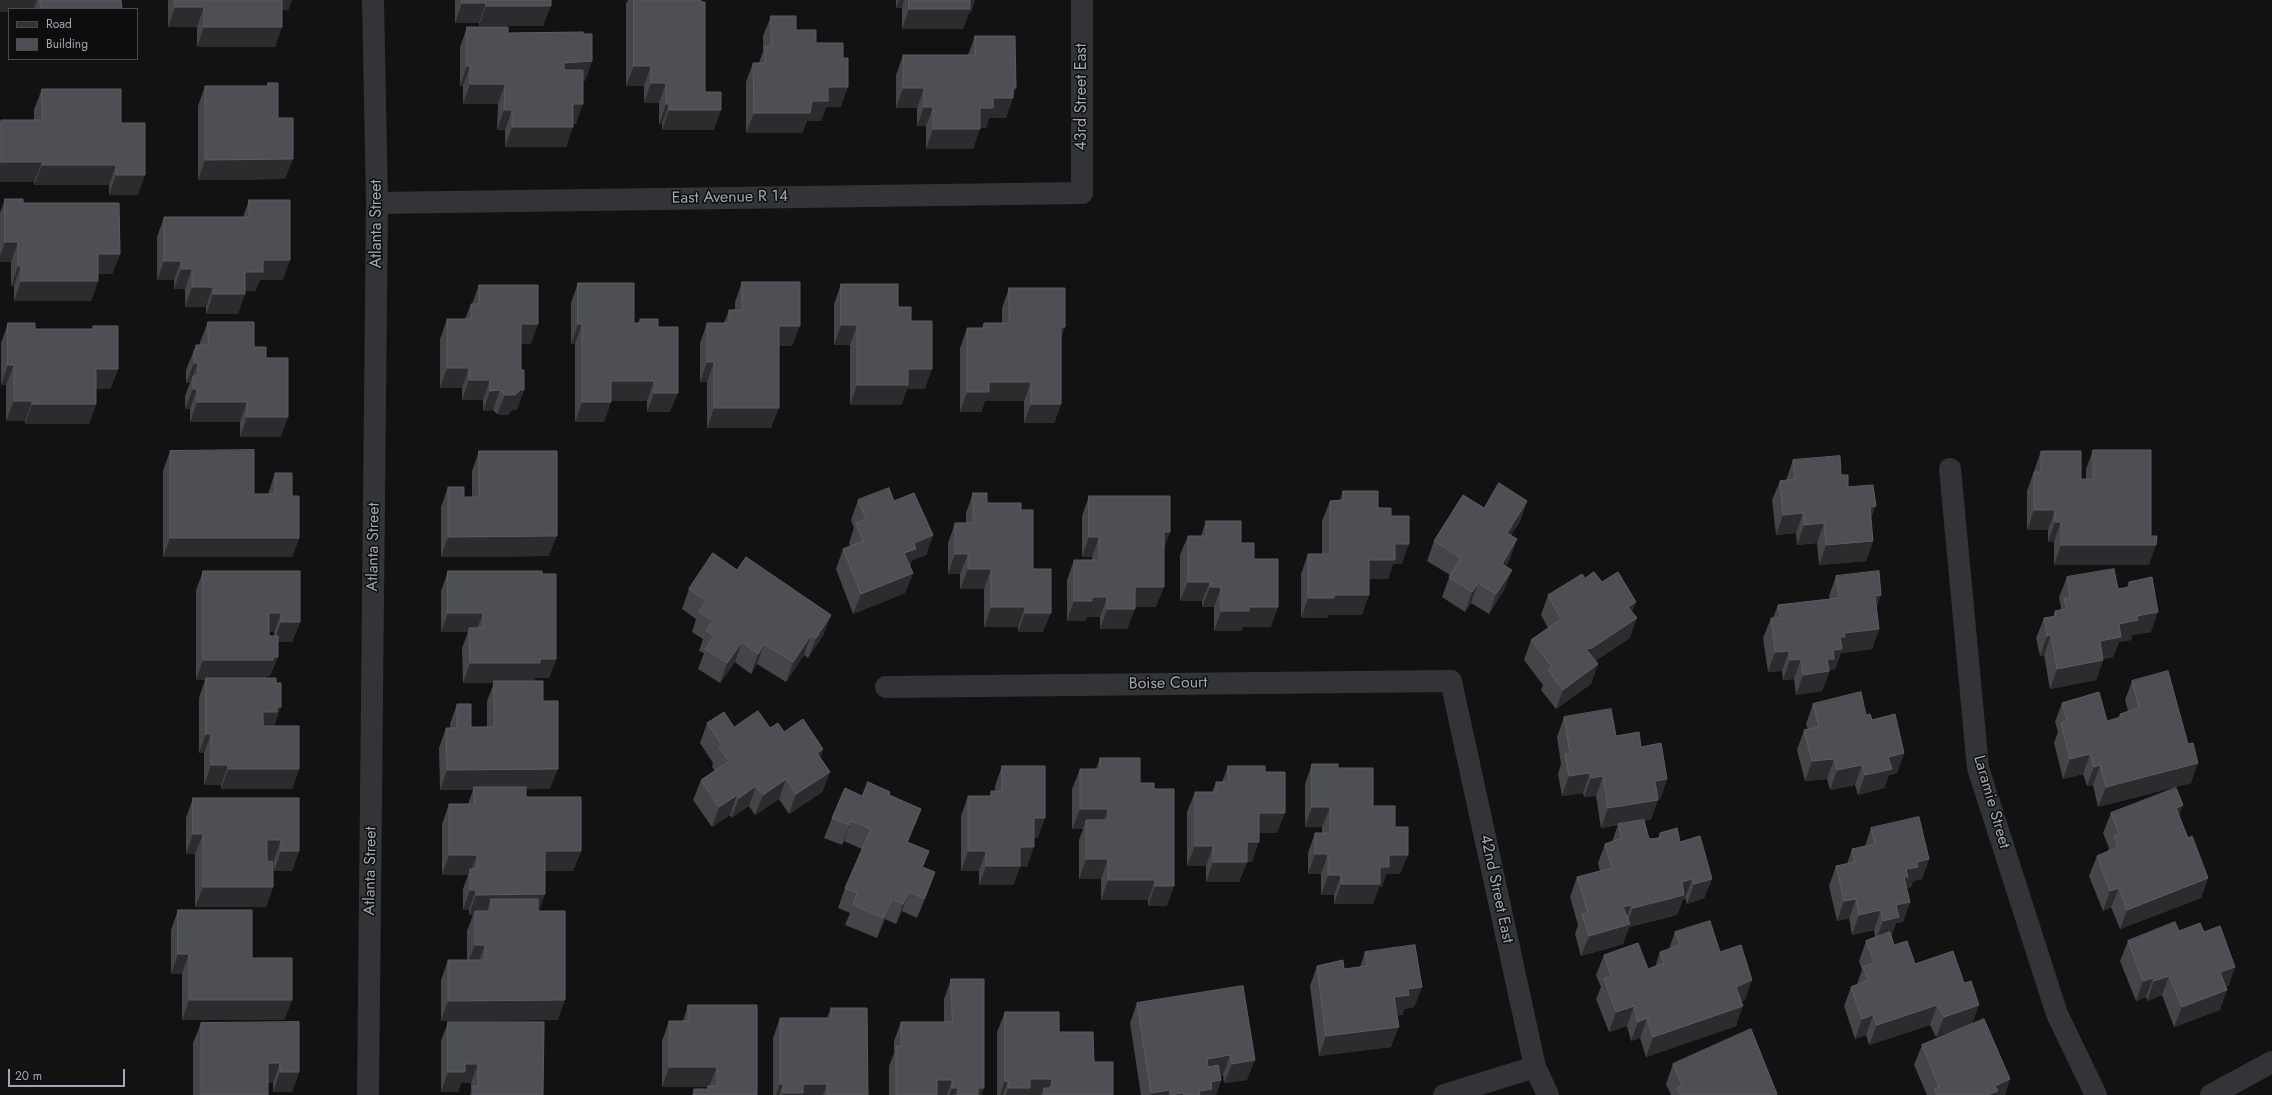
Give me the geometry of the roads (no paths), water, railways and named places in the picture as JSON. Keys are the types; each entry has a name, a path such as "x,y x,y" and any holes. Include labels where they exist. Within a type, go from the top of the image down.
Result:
{"street":[{"name":"Atlanta Street","path":"368,1095 378,204 373,0"},
{"name":"43rd Street East","path":"1082,0 1082,193"},
{"name":"East Avenue R 14","path":"378,204 1082,193"},
{"name":"Laramie Street","path":"1950,469 1978,768 2057,1014 2096,1095"},
{"name":"Boise Court","path":"886,687 1451,681"},
{"name":"42nd Street East","path":"1451,681 1535,1067 1548,1095"},
{"path":"2211,1095 2272,1062"},
{"path":"1444,1095 1535,1067"}]}
